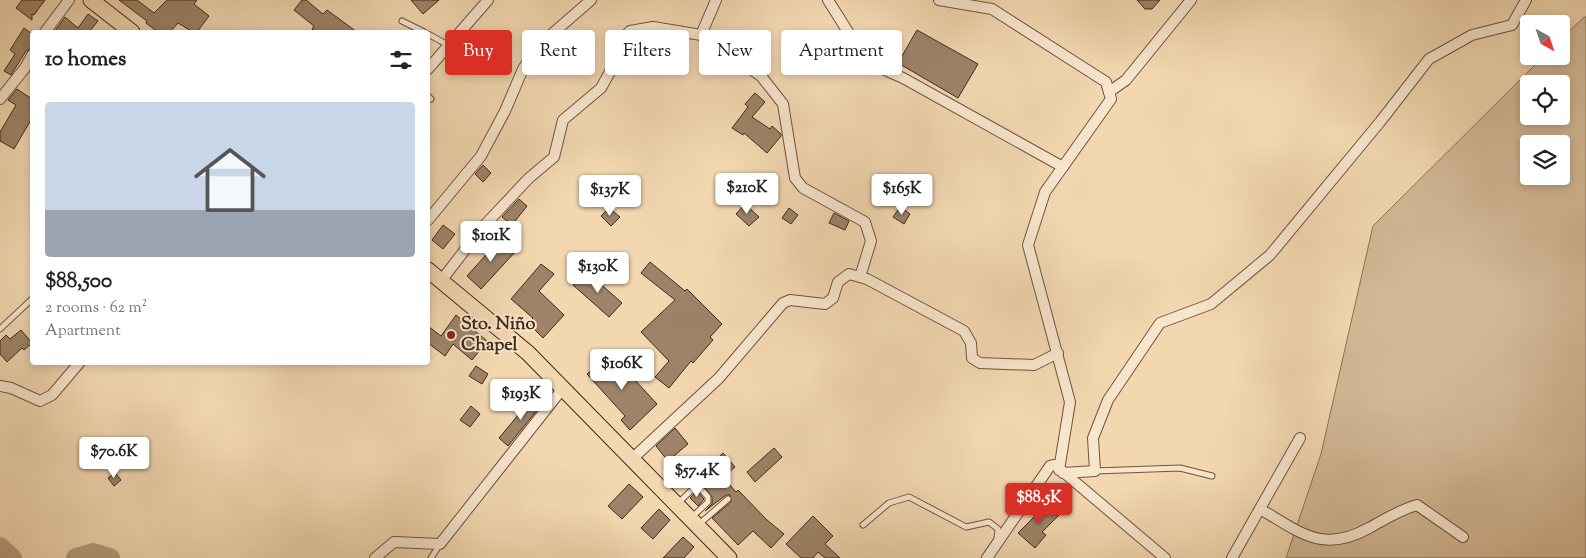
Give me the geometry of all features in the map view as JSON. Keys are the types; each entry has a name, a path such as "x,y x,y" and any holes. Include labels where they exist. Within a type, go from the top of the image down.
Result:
{"main road":[{"path":"91,0 129,30"},
{"path":"430,272 528,353 729,558"}],"street":[{"path":"46,30 69,0"},
{"path":"461,30 488,0"},
{"path":"430,218 481,156 505,111 523,69 537,47 591,0"},
{"path":"703,30 716,0"},
{"path":"828,0 867,62 902,78 1063,167"},
{"path":"939,0 992,9 1106,82 1111,99 1046,192 1028,245 1070,402 1061,472"},
{"path":"1109,92 1126,80 1191,0"},
{"path":"1061,472 1095,471 1093,438 1108,400 1160,323 1211,304 1270,255 1430,59 1472,35 1512,25 1526,0"},
{"path":"441,281 481,229 529,178 554,157 563,120 602,88 611,70 616,45 630,31 653,27 699,35"},
{"path":"430,67 445,49"},
{"path":"0,99 25,68 30,59"},
{"path":"760,75 783,104 795,178 803,188 865,222 871,241 860,277"},
{"path":"632,459 719,378 783,303 790,300 825,304 833,298 838,282 850,274 860,277 964,331 971,343 972,358 980,363 1034,364 1058,353"},
{"path":"0,386 11,388 40,401 52,396 78,365"},
{"path":"376,558 394,542 440,544 563,388"},
{"path":"1232,558 1300,438"},
{"path":"987,558 1050,466 1055,465 1165,558"},
{"path":"1260,509 1311,539 1336,540 1354,536 1405,508 1417,505 1463,537"}],"lane":[{"path":"402,21 420,30"},
{"path":"430,35 445,43"},
{"path":"0,329 30,301"},
{"path":"1095,471 1180,468 1212,476"},
{"path":"677,505 695,487 699,488 708,497 708,502 694,522"},
{"path":"863,525 889,503 909,496 966,527 989,522 998,529 996,544"},
{"path":"694,522 728,499"},
{"path":"431,558 440,544"}],"shaded area":[{"path":"1586,17 1586,558 1286,558 1321,454 1373,226 1520,80 1520,125 1570,125 1570,75 1525,75 1535,65 1570,65 1570,30"}],"building":[{"path":"22,0 45,0 34,15 32,14 32,20 16,8"},
{"path":"119,0 137,0 154,13 167,0 197,0 194,4 209,16 198,30 190,30 178,23 172,30 155,30 146,23 147,21"},
{"path":"302,0 306,0 323,14 327,10 354,30 313,30 314,26 294,10"},
{"path":"411,0 439,0 423,14"},
{"path":"1137,0 1160,0 1152,9 1145,9"},
{"path":"88,14 98,21 91,30 55,30 65,17 78,28"},
{"path":"24,28 30,32 30,49 26,51 11,75 4,71 15,54 10,50"},
{"path":"917,30 978,64 958,98 902,65 902,56"},
{"path":"17,89 30,98 30,121 14,149 0,141 0,132 16,105 8,100"},
{"path":"755,93 765,102 752,117 770,129 772,126 781,134 767,153 744,133 743,135 732,128 748,107 745,104"},
{"path":"483,165 491,173 483,182 475,174"},
{"path":"519,199 527,206 512,225 502,217"},
{"path":"745,204 759,217 749,226 736,214"},
{"path":"900,207 910,214 904,224 893,217"},
{"path":"609,208 620,217 611,226 601,216"},
{"path":"789,208 798,215 791,224 782,218"},
{"path":"834,213 849,221 845,230 829,223"},
{"path":"443,225 455,234 443,249 432,240"},
{"path":"501,238 516,251 481,289 467,276"},
{"path":"650,262 685,291 687,289 722,324 710,337 713,340 693,363 691,361 669,388 655,377 669,361 641,332 675,300 641,273"},
{"path":"541,264 554,274 539,291 564,315 543,338 528,323 533,318 511,299"},
{"path":"586,271 622,303 609,317 573,285"},
{"path":"456,315 487,341 472,360 453,344 445,356 430,345 430,328 441,336"},
{"path":"21,330 30,341 30,345 24,350 22,348 7,362 0,354 0,341 6,335 10,339"},
{"path":"611,354 657,404 630,430 621,420 625,416 587,374"},
{"path":"476,366 488,374 482,384 469,376"},
{"path":"534,396 542,404 508,446 499,438"},
{"path":"471,406 480,414 470,427 460,420"},
{"path":"675,428 688,444 668,461 656,446"},
{"path":"774,448 782,457 755,482 747,472"},
{"path":"723,453 735,467 723,477 736,492 738,490 767,520 784,534 771,548 753,531 738,545 712,518 731,502 730,495 726,495 705,511 712,504 712,497 702,484 708,478 703,473"},
{"path":"115,473 121,480 114,486 108,478"},
{"path":"629,484 643,497 622,519 608,506"},
{"path":"697,491 704,499 698,506 690,498"},
{"path":"1048,503 1060,514 1042,532 1046,535 1035,548 1018,533"},
{"path":"659,509 670,520 653,539 641,528"},
{"path":"813,516 833,536 825,544 840,558 825,558 818,552 813,558 801,558 786,544"},
{"path":"683,537 694,547 684,558 663,558"}],"waterway":[{"path":"0,547 12,558"},
{"path":"76,558 93,553 110,558"}],"place":[{"name":"Sto. Niño Chapel","path":"451,335"}]}
